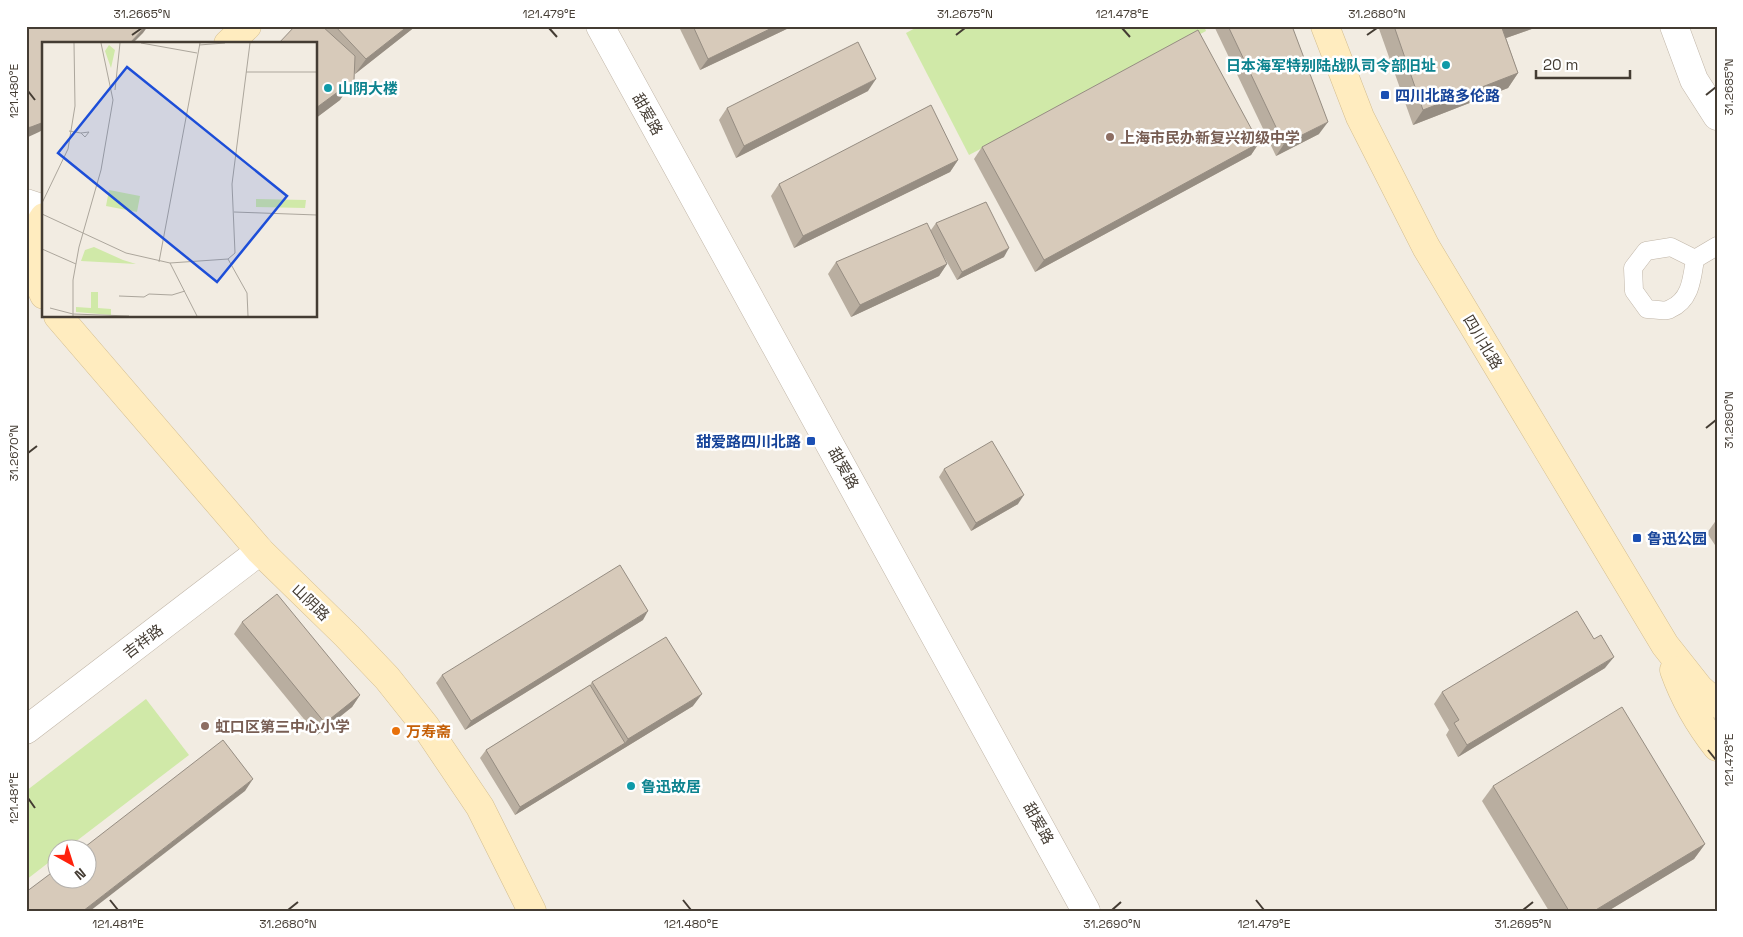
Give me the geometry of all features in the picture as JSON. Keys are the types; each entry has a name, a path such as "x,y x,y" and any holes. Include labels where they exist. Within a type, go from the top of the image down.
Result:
{"main road":[{"path":"230,42 247,26"},
{"name":"四川北路","path":"1325,26 1360,117 1426,247 1665,645 1699,688 1717,704"},
{"path":"42,220 38,226 34,245 34,264 38,284 42,291"},
{"name":"山阴路","path":"60,318 260,551 387,678 426,727 480,807 532,911"},
{"name":"四川北路","path":"1665,645 1683,695 1705,732 1717,747"}],"street":[{"name":"甜爱路","path":"600,26 1086,911"},
{"path":"1674,26 1694,80 1717,116"},
{"path":"26,203 42,208"},
{"name":"吉祥路","path":"26,730 260,551"}],"lane":[{"path":"1694,259 1717,246"}],"green space":[{"path":"919,26 1204,26 1206,31 969,155 906,33"},
{"path":"146,699 189,755 78,840 48,840 48,863 26,880 26,791"}],"building":[{"path":"26,26 146,26 131,42 42,42 42,123 26,128"},
{"path":"295,26 322,26 355,56 354,80 318,107 318,42 280,42"},
{"path":"335,26 408,26 366,59"},
{"path":"693,26 776,26 708,59"},
{"path":"1228,26 1292,26 1328,122 1284,144"},
{"name":"日本海军特别陆战队司令部旧址","path":"1394,26 1506,26 1502,28 1518,73 1423,110"},
{"path":"1198,30 1259,143 1044,260 982,147"},
{"path":"858,42 876,79 744,146 727,108"},
{"path":"931,105 958,160 803,236 779,184"},
{"path":"986,202 1009,248 962,272 936,223"},
{"path":"927,223 947,264 860,305 836,262"},
{"path":"992,441 1024,495 976,523 944,469"},
{"path":"620,565 648,611 471,721 442,675"},
{"path":"277,594 360,695 325,723 242,622"},
{"path":"1577,611 1594,639 1601,635 1614,657 1467,745 1454,723 1459,720 1442,692"},
{"path":"666,637 702,694 628,739 592,682"},
{"path":"590,685 625,743 520,807 486,750"},
{"path":"1622,707 1705,844 1594,911 1569,911 1493,786"},
{"path":"223,740 253,779 83,911 26,911 26,892 48,876 48,890 98,890 98,840 94,840"}],"place":[{"name":"日本海军特别陆战队司令部旧址","path":"1446,65"},
{"name":"山阴大楼","path":"328,88"},
{"name":"四川北路多伦路","path":"1385,95"},
{"name":"上海市民办新复兴初级中学","path":"1110,137"},
{"name":"甜爱路四川北路","path":"811,441"},
{"name":"鲁迅公园","path":"1637,538"},
{"name":"虹口区第三中心小学","path":"205,726"},
{"name":"万寿斋","path":"396,731"},
{"name":"鲁迅故居","path":"631,786"}]}
